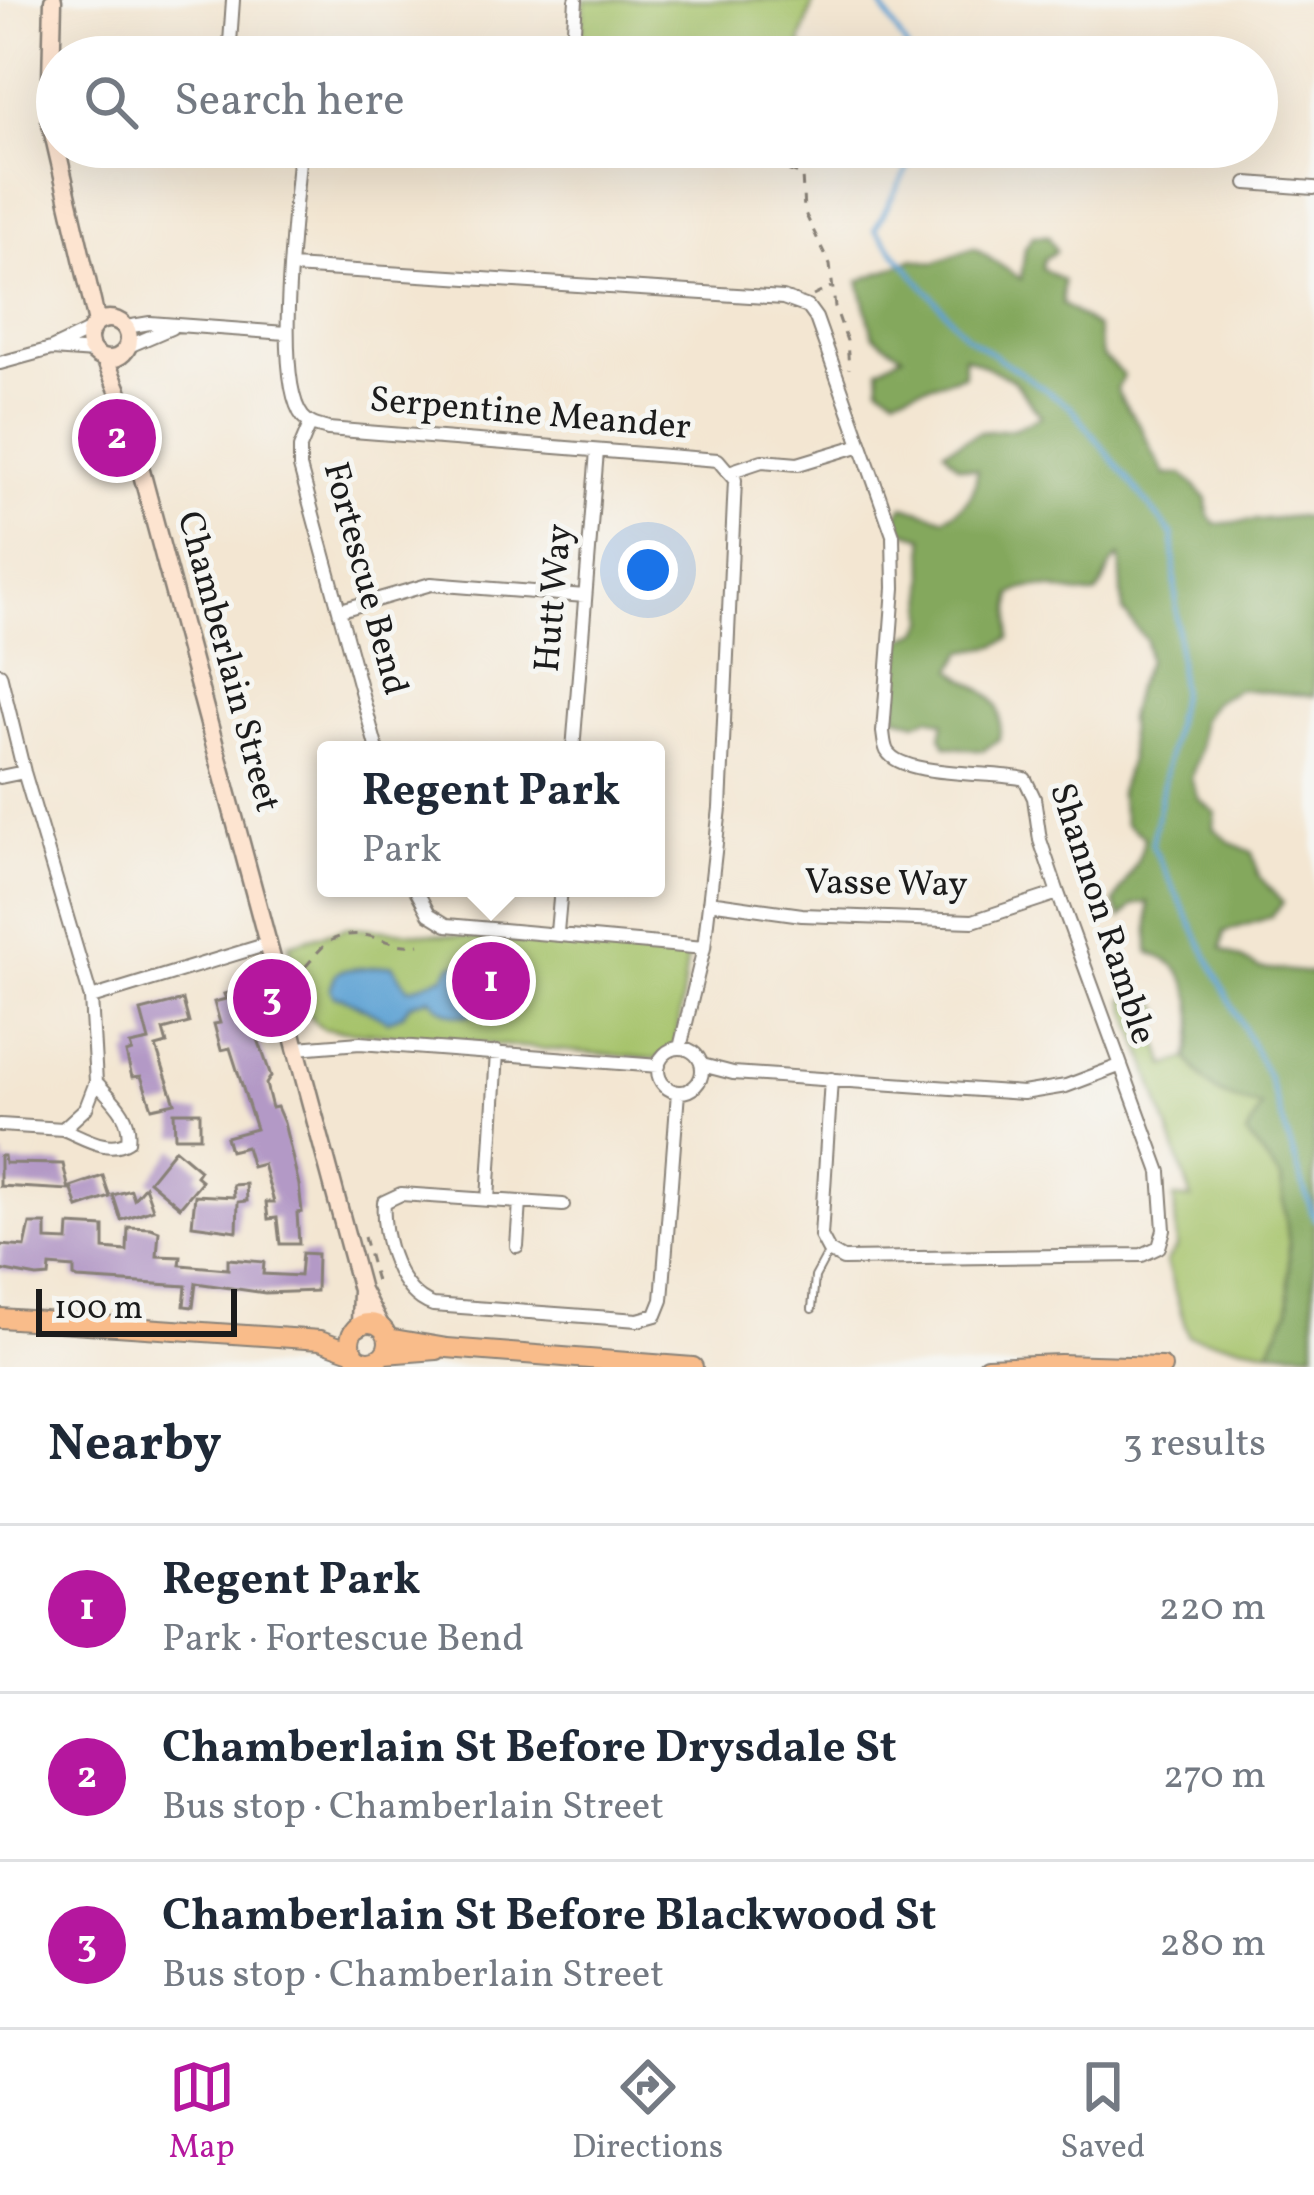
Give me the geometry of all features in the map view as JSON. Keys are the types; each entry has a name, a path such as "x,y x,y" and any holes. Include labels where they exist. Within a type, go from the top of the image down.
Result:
{"main road":[{"name":"Chamberlain Street","path":"53,0 53,36"},
{"name":"Chamberlain Street","path":"58,168 88,278 107,324 122,400 268,944 382,1348"},
{"name":"Chamberlain Street","path":"107,324 89,341 112,353"},
{"name":"Chamberlain Street","path":"358,1328 362,1290"},
{"path":"0,1318 320,1340 370,1324 382,1348"},
{"path":"356,1358 351,1340 358,1328"},
{"path":"320,1340 371,1361 382,1348 447,1348 693,1367"},
{"path":"987,1367 1162,1367"}],"street":[{"path":"230,36 233,0"},
{"path":"574,36 577,0"},
{"path":"299,168 286,333 295,403 310,424"},
{"path":"1247,183 1314,188"},
{"path":"292,267 784,298 805,305"},
{"name":"Shannon Ramble","path":"805,305 816,318 893,535 883,732 887,751 908,768 1025,778 1034,798 1040,840 1162,1184 1164,1230 1160,1247 1142,1256 843,1259 829,1251"},
{"path":"0,363 51,349 107,324 286,333"},
{"path":"51,349 112,353 172,327"},
{"name":"Serpentine Meander","path":"310,424 718,460 735,480 720,808 704,948 680,1048"},
{"name":"Fortescue Bend","path":"310,424 300,448 300,467 375,741"},
{"path":"729,472 762,461 798,464 861,445"},
{"name":"Hutt Way","path":"573,741 597,451"},
{"path":"341,610 431,584 585,596"},
{"path":"0,674 24,772 92,998 95,1082 86,1108 63,1129"},
{"path":"0,777 24,772"},
{"name":"Vasse Way","path":"709,902 802,915 973,921 1058,892"},
{"path":"418,897 422,907 447,925 704,948"},
{"path":"557,932 560,897"},
{"path":"92,998 268,944"},
{"path":"297,1048 360,1043 659,1066"},
{"path":"680,1048 695,1054 702,1065 699,1082 677,1092 663,1084 659,1066 667,1053 680,1048"},
{"path":"488,1200 497,1052"},
{"path":"702,1065 734,1073 1023,1093 1066,1086 1119,1066"},
{"path":"829,1251 821,1237 831,1079"},
{"path":"0,1125 63,1129 116,1148 128,1141 128,1122 95,1082"},
{"path":"563,1205 401,1194 384,1202 382,1218 394,1259 408,1289 420,1301 638,1320 656,1315 662,1300 677,1092"},
{"path":"517,1246 520,1202"}],"lane":[{"path":"812,1309 814,1277 829,1251"}],"path":[{"path":"781,168 802,175 804,211 824,249 847,341 849,369 837,376"},
{"path":"805,305 833,287"},
{"path":"290,978 301,973 316,951 338,937 369,933 400,945 419,944"}],"green space":[{"path":"584,0 814,0 803,36 581,36"},
{"path":"1033,236 1048,236 1056,251 1044,259 1042,268 1063,281 1062,304 1097,328 1102,356 1124,375 1117,389 1165,475 1183,474 1207,499 1208,515 1216,524 1314,518 1314,696 1239,689 1214,702 1201,721 1200,749 1191,779 1199,799 1216,813 1214,828 1231,843 1252,852 1259,876 1283,903 1271,917 1224,932 1222,949 1259,968 1314,973 1314,1352 1269,1350 1289,1310 1289,1243 1281,1179 1247,1135 1261,1106 1218,1092 1196,1070 1188,1058 1194,1023 1188,987 1175,966 1149,952 1148,902 1134,905 1121,918 1114,903 1144,837 1125,823 1119,792 1130,759 1128,719 1148,661 1146,640 1123,611 1120,556 1095,595 1042,587 1012,595 1010,638 995,646 964,651 953,669 990,696 999,712 999,739 983,751 946,746 941,736 944,722 929,717 916,723 895,716 902,639 920,631 926,621 924,537 903,531 895,517 904,506 944,518 958,509 972,493 977,470 958,466 944,450 980,432 1013,429 1041,416 1013,380 964,356 964,375 895,395 880,386 879,368 902,355 873,335 859,281 914,259 934,263 974,248 1021,279 1025,248"},
{"path":"349,927 688,955 676,1044 656,1059 324,1029 303,1004 289,944"},
{"path":"1154,996 1163,1013 1155,1032 1166,1066 1188,1058 1218,1092 1262,1106 1248,1135 1281,1179 1289,1243 1289,1310 1269,1350 1188,1336 1166,1262 1177,1247 1174,1198 1192,1199 1124,999"}],"water":[{"path":"464,961 486,974 496,997 472,1014 455,1015 430,998 410,1004 403,1014 388,1021 334,996 330,989 342,970 392,965 409,989 444,976 451,966"}],"building":[{"path":"243,983 251,1013 259,1010 263,1023 254,1028 271,1076 266,1084 272,1108 277,1107 284,1123 299,1185 299,1244 280,1244 277,1218 268,1219 266,1202 274,1202 263,1164 252,1167 246,1147 230,1151 226,1137 256,1129 230,1048 221,1050 214,1024 220,1023 214,1002 226,999 224,994 234,991 232,986"},
{"path":"183,1000 189,1023 163,1030 167,1044 156,1047 175,1103 152,1108 141,1076 132,1077 126,1053 132,1051 130,1045 149,1041 141,1011"},
{"path":"174,1112 200,1112 200,1137 175,1137"},
{"path":"175,1149 200,1170 196,1176 202,1181 180,1207 149,1181"},
{"path":"0,1156 5,1163 63,1164 69,1190 0,1186"},
{"path":"103,1176 110,1197 78,1208 71,1187"},
{"path":"246,1184 247,1201 238,1202 237,1231 192,1225 195,1195 234,1197 233,1185"},
{"path":"145,1186 153,1209 121,1220 113,1195 131,1190 134,1199"},
{"path":"30,1224 46,1224 46,1240 68,1241 69,1225 104,1227 104,1249 127,1251 128,1227 151,1228 159,1231 157,1256 181,1257 180,1265 228,1269 228,1259 264,1262 263,1274 300,1276 302,1253 317,1254 316,1291 265,1293 196,1283 193,1307 184,1306 186,1286 78,1279 74,1268 50,1266 49,1276 37,1277 0,1270 1,1245 25,1247"}],"waterway":[{"path":"878,0 899,36"},
{"path":"908,168 875,229 966,336 1071,407 1173,536 1180,692 1152,845 1269,1079 1314,1219"}],"place":[{"name":"Chamberlain St Before Drysdale St","path":"117,438"},
{"name":"Regent Park","path":"491,981"},
{"name":"Chamberlain St Before Blackwood St","path":"272,998"}]}
